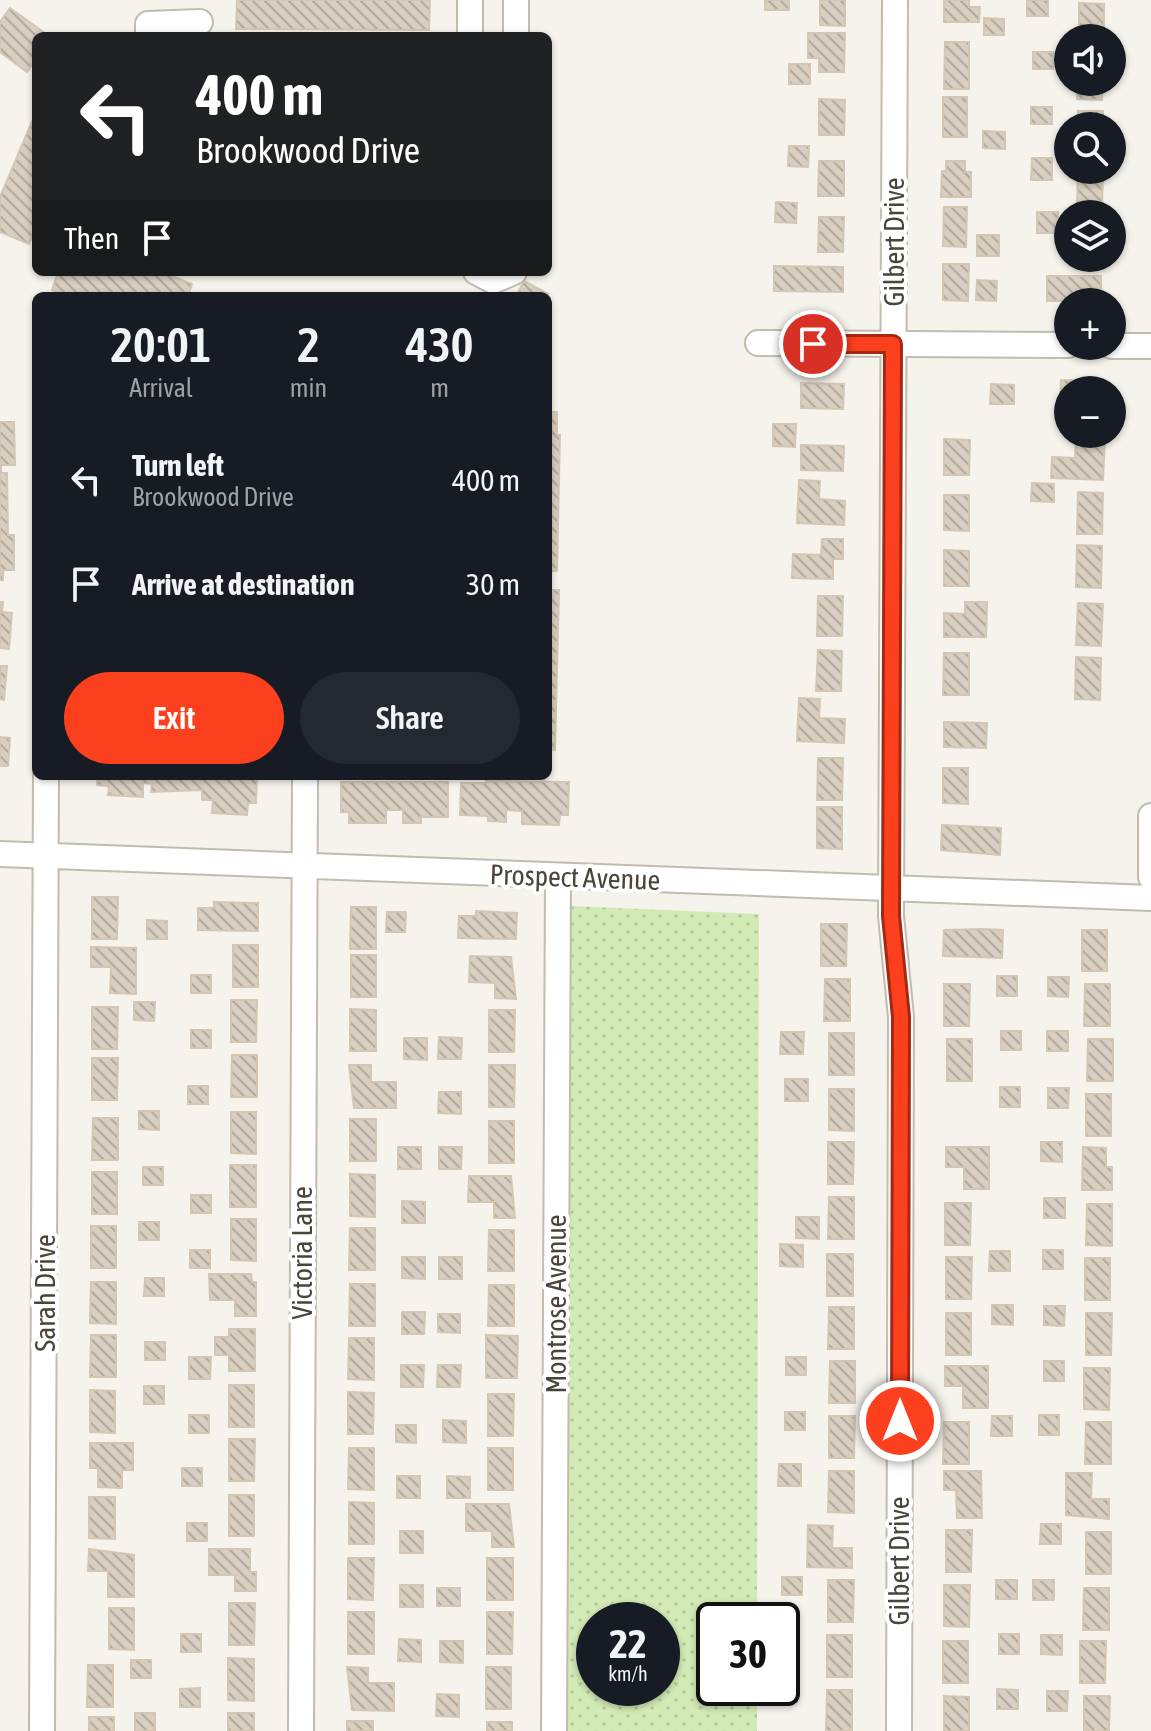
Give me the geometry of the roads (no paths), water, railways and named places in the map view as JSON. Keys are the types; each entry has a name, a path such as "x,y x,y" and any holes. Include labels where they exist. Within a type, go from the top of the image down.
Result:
{"street":[{"path":"470,0 470,32"},
{"path":"516,0 516,32"},
{"name":"Gilbert Drive","path":"895,0 891,916 901,1017 899,1731"},
{"path":"148,32 148,24 200,19"},
{"path":"484,276 493,281 505,276"},
{"path":"758,343 1054,345"},
{"path":"1126,346 1151,346"},
{"name":"Sarah Drive","path":"42,1731 46,780"},
{"name":"Victoria Lane","path":"301,1731 305,780"},
{"path":"1151,816 1151,877"},
{"name":"Prospect Avenue","path":"0,854 1151,898"},
{"name":"Montrose Avenue","path":"554,1731 558,876"}]}
